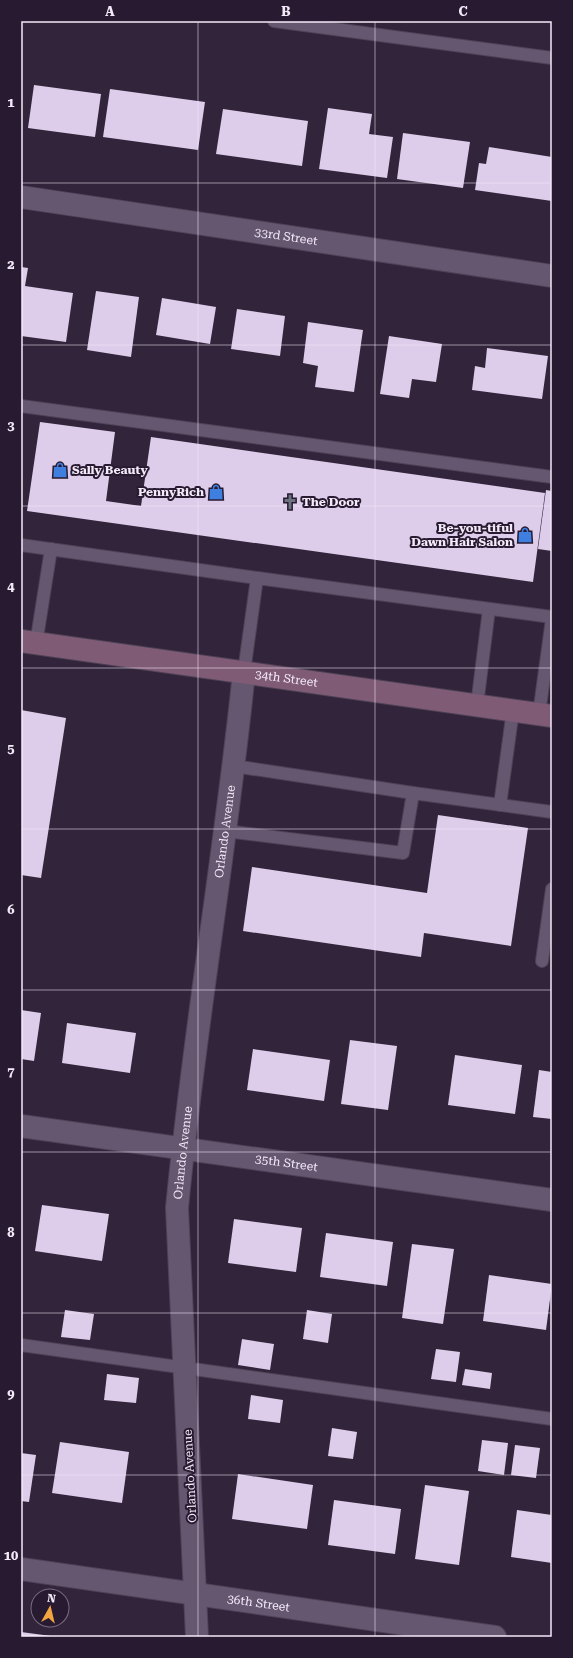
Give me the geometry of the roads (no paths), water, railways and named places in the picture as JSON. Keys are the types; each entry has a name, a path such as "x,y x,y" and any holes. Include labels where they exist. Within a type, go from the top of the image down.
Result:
{"main road":[{"name":"34th Street","path":"28,642 546,715"}],"street":[{"name":"33rd Street","path":"21,197 552,276"},
{"name":"Orlando Avenue","path":"197,1637 177,1208 183,1148 226,831 244,672"},
{"name":"35th Street","path":"21,1126 552,1200"},
{"name":"36th Street","path":"21,1569 496,1637"}],"lane":[{"path":"274,21 552,58"},
{"path":"21,406 552,477"},
{"path":"21,545 552,618 546,715"},
{"path":"28,642 50,549"},
{"path":"244,672 257,578"},
{"path":"477,705 489,609"},
{"path":"500,805 513,710"},
{"path":"234,766 552,812"},
{"path":"226,831 404,853 413,793"},
{"path":"542,961 552,889"},
{"path":"21,1345 552,1419"}],"place":[{"name":"Sally Beauty","path":"60,470"},
{"name":"PennyRich","path":"216,492"},
{"name":"The Door","path":"290,502"},
{"name":"Be-you-tiful Dawn Hair Salon","path":"525,535"}]}
